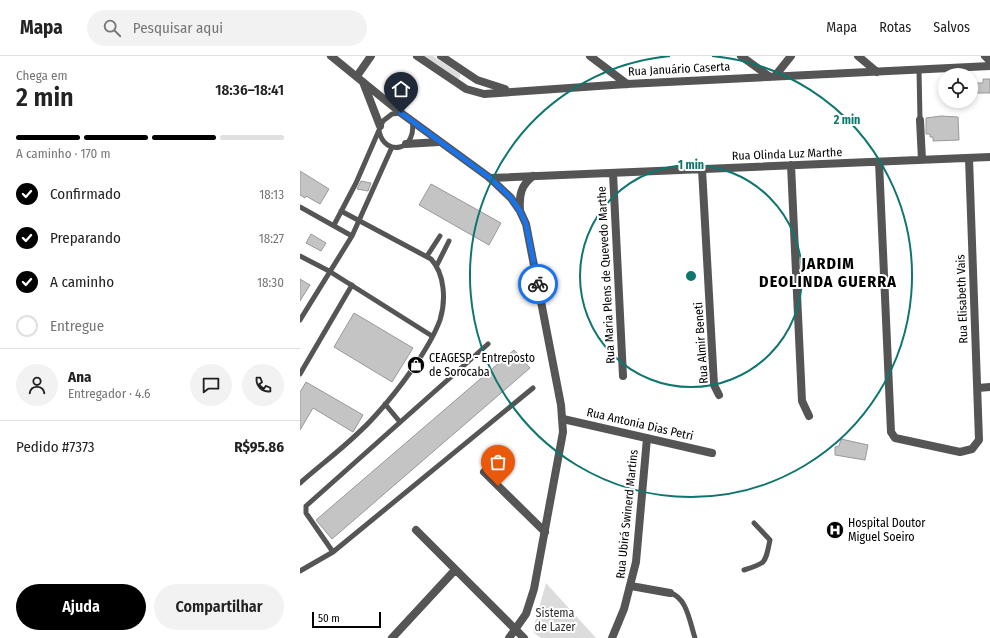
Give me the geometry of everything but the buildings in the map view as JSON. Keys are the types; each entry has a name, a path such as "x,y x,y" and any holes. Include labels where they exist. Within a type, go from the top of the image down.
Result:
{"street":[{"path":"331,56 360,78 401,113 490,178 511,198 520,211 526,224 563,419 563,432 532,596 526,614 509,638"},
{"path":"371,56 360,78 380,128"},
{"name":"Rua Januário Caserta","path":"417,56 466,89 484,94 627,84 990,66"},
{"path":"441,56 481,82 514,91"},
{"path":"590,56 627,84"},
{"path":"741,56 773,77 791,56"},
{"path":"858,56 877,72"},
{"path":"985,56 990,61"},
{"path":"920,120 922,160"},
{"path":"406,144 439,142"},
{"name":"Rua Olinda Luz Marthe","path":"490,178 990,157"},
{"name":"Rua Elisabeth Vais","path":"879,162 891,432 895,438 960,452 972,449 979,440 969,158"},
{"path":"791,165 802,401 809,416"},
{"name":"Rua Almir Beneti","path":"702,169 714,385 719,395"},
{"name":"Rua Maria Plens de Quevedo Marthe","path":"613,173 623,376"},
{"path":"520,211 521,191 523,185 533,176"},
{"path":"978,388 990,387"},
{"name":"Rua Antonia Dias Petri","path":"563,419 712,454"},
{"name":"Rua Ubirá Swinerd Martins","path":"612,638 624,609 636,562 647,438"},
{"path":"484,472 545,532"},
{"path":"416,530 524,638"},
{"path":"392,638 455,570"},
{"path":"631,586 670,593"}],"lane":[{"path":"920,70 920,120"},
{"path":"334,225 356,183 380,128 389,116 401,113"},
{"path":"380,128 383,141 392,147 398,148 406,144 413,134 412,121"},
{"path":"300,320 352,236 392,147"},
{"path":"300,207 352,236"},
{"path":"300,483 358,433 385,404 416,362 432,336 439,321 444,302 437,265 426,256 360,220 341,212"},
{"path":"426,256 440,236"},
{"path":"437,265 449,241"},
{"path":"300,256 329,271 432,336"},
{"path":"300,374 352,285"},
{"path":"333,552 306,513 306,506 488,344"},
{"path":"300,571 333,552 533,388"},
{"path":"385,404 400,422"},
{"path":"744,570 760,565 765,560 770,540 754,523"},
{"path":"670,593 678,594 682,600 695,638"}],"green space":[{"path":"423,56 433,56 460,74 460,77 458,79"},
{"name":"Sistema de Lazer","path":"546,583 596,638 541,638 534,633 533,629"}],"way so far":[{"path":"498,486 545,532 552,500 563,432 563,419 538,284"}],"place":[{"name":"CEAGESP - Entreposto de Sorocaba","path":"416,365"},
{"name":"Hospital Doutor Miguel Soeiro","path":"835,530"}],"district":[{"name":"JARDIM DEOLINDA GUERRA","path":"828,272"}],"route":[{"path":"401,113 464,161 490,178 511,198 520,211 526,224 538,284"}]}
